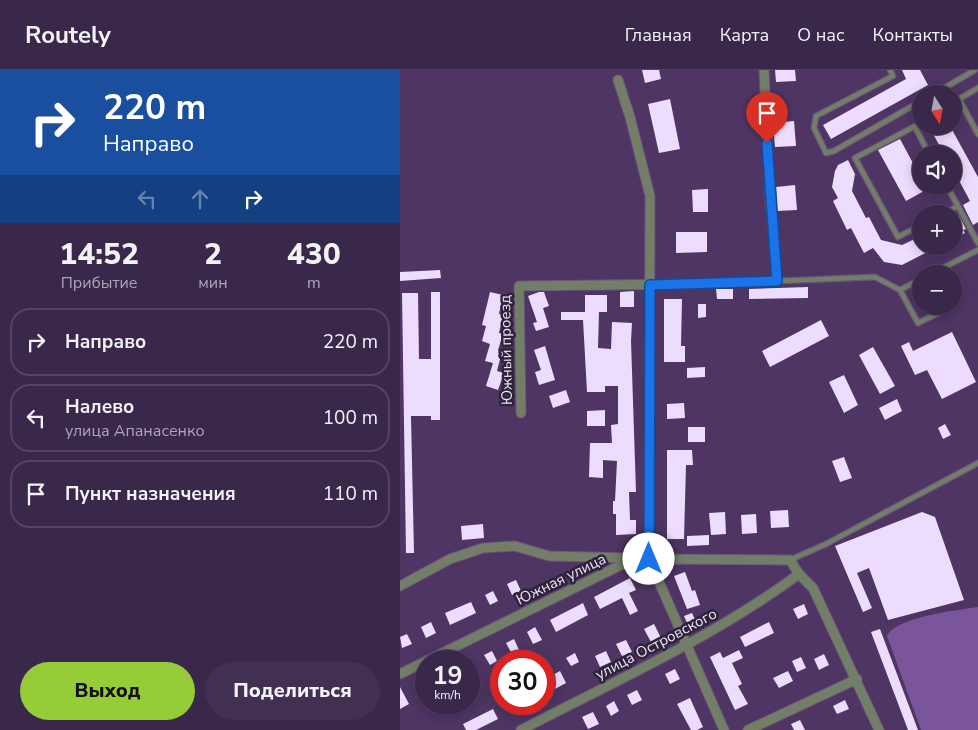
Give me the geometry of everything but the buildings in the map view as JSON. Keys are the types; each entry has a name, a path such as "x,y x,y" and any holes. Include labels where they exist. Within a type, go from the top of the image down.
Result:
{"street":[{"path":"650,285 777,281 770,197 764,70"},
{"path":"618,80 630,117 650,196 649,559 685,645 724,730"},
{"name":"Южный проезд","path":"521,413 519,286 650,285"},
{"path":"400,586 450,560 483,548 515,546 548,556 649,559"},
{"name":"Южная улица","path":"400,674 623,564 649,559 790,560"},
{"path":"790,560 799,574 813,588 880,730"},
{"name":"улица Островского","path":"521,730 685,645 765,599 799,574"},
{"path":"748,730 857,679"}],"lane":[{"path":"890,70 893,76 816,116 814,128 826,153 834,151 912,106"},
{"path":"949,85 975,70"},
{"path":"962,97 978,88"},
{"path":"962,110 978,134"},
{"path":"912,129 855,158 898,238 912,230"},
{"path":"962,213 978,243"},
{"path":"949,265 978,250"},
{"path":"777,281 875,277 900,290 912,312"},
{"path":"900,290 912,284"},
{"path":"914,315 918,323 935,315"},
{"path":"790,560 826,544 978,463"}],"shaded area":[{"path":"978,607 978,730 921,730 887,636 893,629 914,619 943,612"}],"route":[{"path":"649,559 650,285 777,281 767,143"}]}
